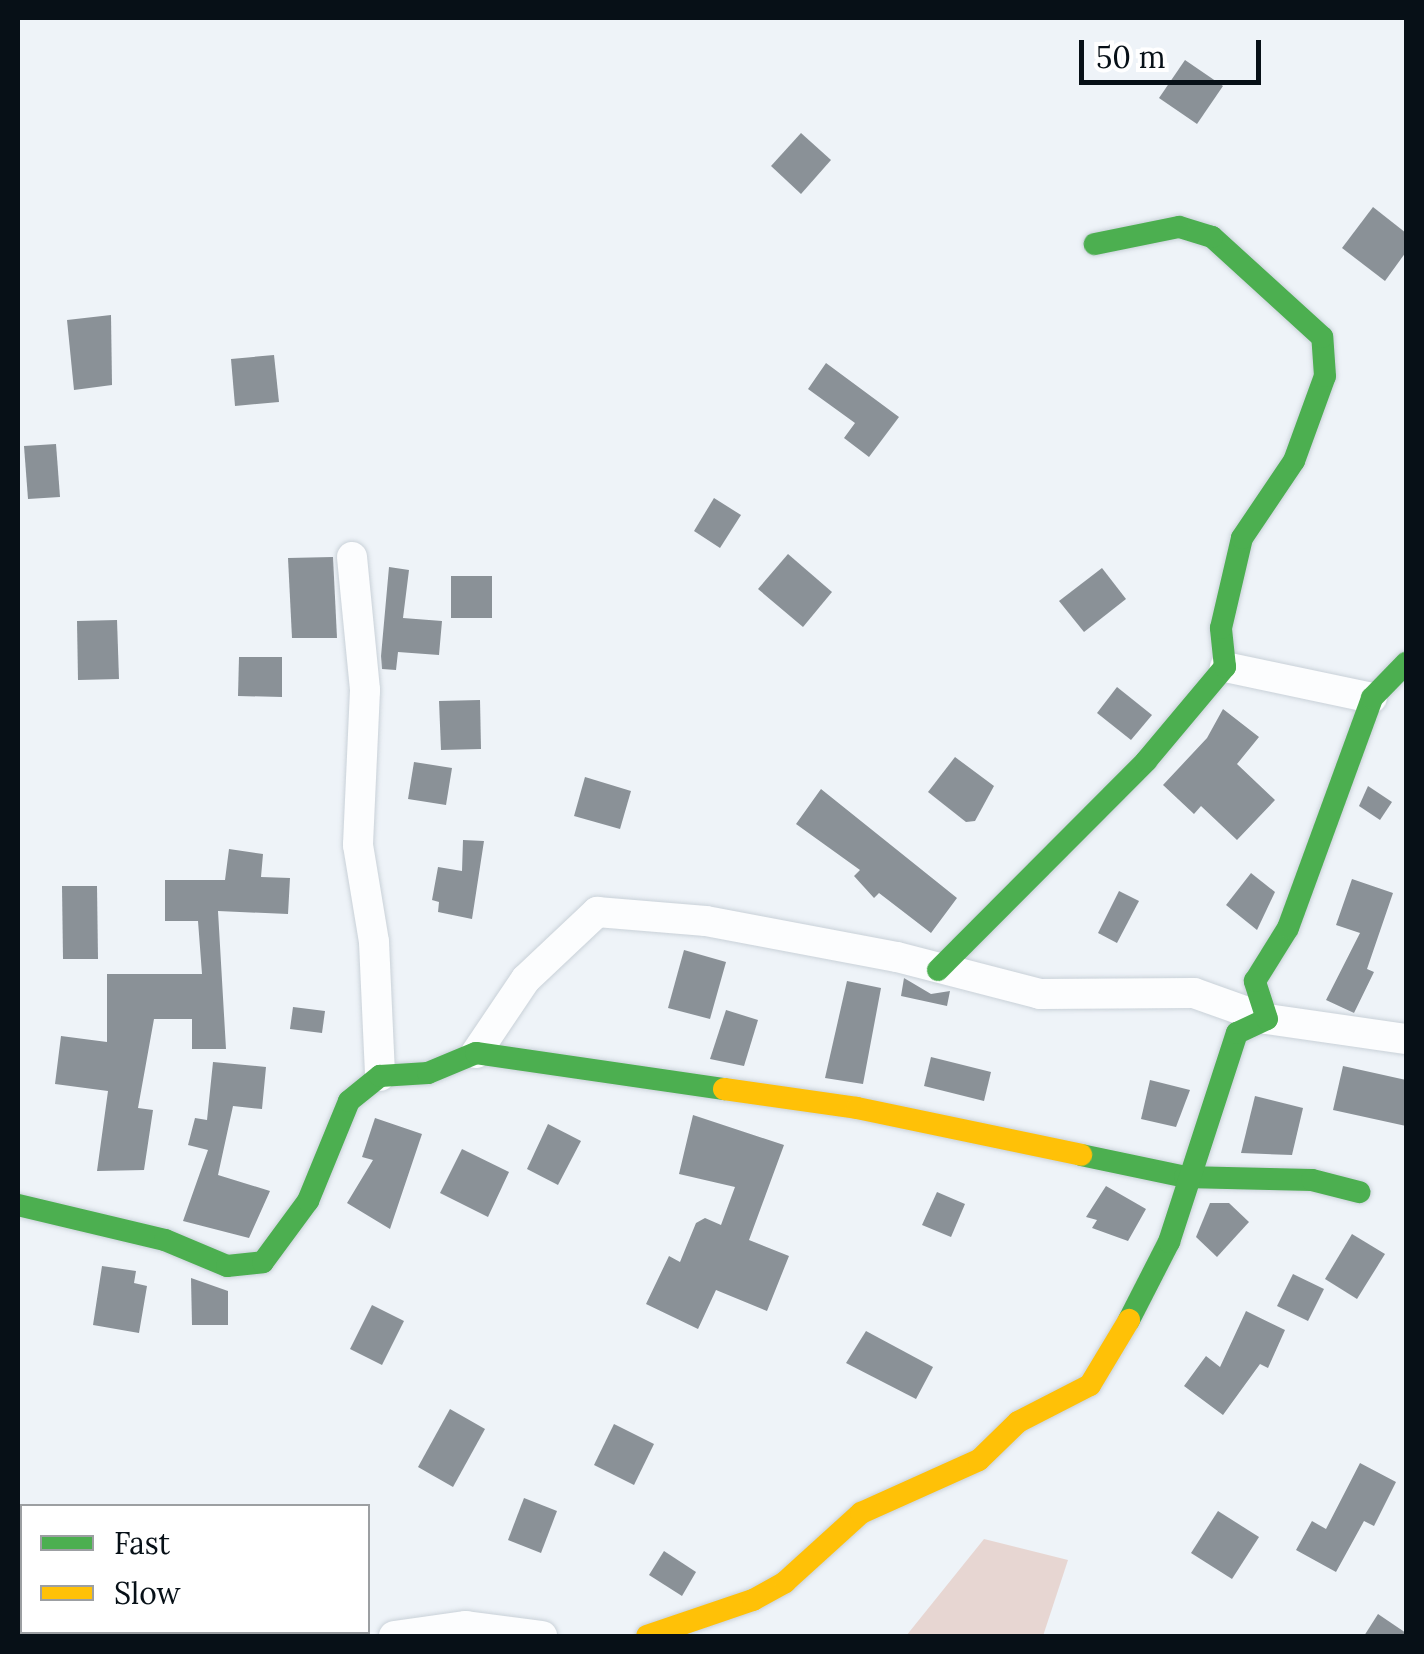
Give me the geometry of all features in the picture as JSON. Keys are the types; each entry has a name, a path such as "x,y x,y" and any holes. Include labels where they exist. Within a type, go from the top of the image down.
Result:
{"street":[{"path":"938,970 1146,761 1225,667 1221,628 1242,538 1294,460 1326,376 1322,338 1212,237 1179,227 1147,238 1095,244"},
{"path":"352,557 365,690 358,844 374,942 380,1076"},
{"path":"1267,1020 1254,981 1288,928 1372,698 1406,663"},
{"path":"1225,667 1372,698"},
{"path":"476,1053 526,978 597,912 706,921 1040,994 1194,993 1267,1020 1406,1039"},
{"path":"647,1636 753,1600 785,1582 861,1514 946,1480 980,1460 1018,1422 1090,1384 1170,1242 1185,1177 1238,1033 1267,1020"},
{"path":"18,1205 165,1240 227,1266 263,1262 308,1201 349,1101 380,1076 428,1074 476,1053 857,1108 1185,1177 1312,1180 1359,1192"},
{"path":"394,1636 466,1626 542,1636"}],"shaded area":[{"path":"984,1539 1068,1560 1043,1636 906,1636"}],"building":[{"path":"1185,60 1223,86 1197,124 1159,98"},
{"path":"801,133 831,160 801,194 771,166"},
{"path":"1373,207 1406,233 1406,252 1385,281 1342,248"},
{"path":"111,315 112,385 74,390 67,320"},
{"path":"274,355 279,402 235,406 231,359"},
{"path":"826,363 899,417 869,457 844,438 855,423 808,389"},
{"path":"56,444 60,497 28,499 24,446"},
{"path":"714,498 741,515 720,548 694,531"},
{"path":"788,554 832,592 803,627 758,589"},
{"path":"333,557 337,638 292,638 288,558"},
{"path":"389,567 409,570 403,618 442,621 439,655 398,652 396,670 382,669 381,656"},
{"path":"1102,568 1126,599 1084,632 1059,601"},
{"path":"451,576 492,576 492,618 451,618"},
{"path":"117,620 119,679 78,680 77,621"},
{"path":"239,657 282,657 282,697 238,696"},
{"path":"1117,687 1152,715 1131,740 1097,713"},
{"path":"480,700 481,749 441,750 439,701"},
{"path":"1223,709 1259,737 1237,764 1275,800 1237,840 1201,806 1194,814 1163,785 1207,738"},
{"path":"955,757 994,786 975,821 966,822 928,792"},
{"path":"414,762 452,768 446,805 408,799"},
{"path":"585,777 631,791 620,829 574,816"},
{"path":"1368,786 1392,802 1380,820 1359,806"},
{"path":"821,789 957,898 931,933 879,893 874,898 854,876 860,870 796,824"},
{"path":"463,840 484,841 472,919 438,912 439,902 432,900 438,867 462,871"},
{"path":"229,849 263,854 261,877 290,878 288,914 218,911 226,1049 192,1049 192,1019 154,1019 138,1108 153,1110 144,1170 97,1171 108,1091 55,1084 61,1036 107,1042 107,974 202,974 198,921 165,921 165,880 225,880"},
{"path":"1251,873 1275,892 1257,930 1226,905"},
{"path":"1352,879 1393,893 1367,969 1374,972 1354,1013 1326,1000 1360,933 1336,925"},
{"path":"62,886 97,886 98,959 63,959"},
{"path":"1119,891 1139,901 1117,943 1098,933"},
{"path":"684,950 726,962 710,1019 668,1008"},
{"path":"904,978 931,994 950,991 947,1006 901,996"},
{"path":"847,981 881,988 863,1084 825,1078"},
{"path":"293,1007 325,1011 322,1033 290,1029"},
{"path":"726,1010 758,1020 744,1066 710,1059"},
{"path":"931,1057 991,1072 984,1101 924,1086"},
{"path":"213,1062 266,1067 262,1109 233,1106 218,1175 270,1191 249,1238 183,1221 208,1150 188,1145 195,1118 207,1120"},
{"path":"1343,1066 1406,1080 1406,1126 1333,1110"},
{"path":"1150,1080 1190,1090 1176,1127 1141,1119"},
{"path":"1255,1096 1303,1108 1292,1155 1241,1153"},
{"path":"693,1115 784,1145 749,1240 789,1256 767,1311 716,1290 698,1329 646,1304 669,1256 680,1262 696,1223 705,1218 721,1225 735,1187 679,1174"},
{"path":"375,1118 422,1134 390,1229 347,1203 373,1160 362,1157"},
{"path":"548,1124 581,1141 558,1185 527,1169"},
{"path":"462,1149 509,1172 488,1217 440,1193"},
{"path":"1106,1186 1146,1209 1128,1241 1092,1228 1097,1220 1086,1217"},
{"path":"937,1192 965,1204 951,1237 922,1225"},
{"path":"1210,1203 1229,1203 1249,1222 1217,1257 1196,1237"},
{"path":"1352,1234 1385,1254 1357,1299 1325,1279"},
{"path":"102,1266 136,1271 134,1283 147,1286 139,1333 93,1325"},
{"path":"1293,1274 1324,1289 1308,1321 1277,1306"},
{"path":"191,1278 228,1291 228,1325 192,1325"},
{"path":"372,1305 404,1321 382,1365 350,1349"},
{"path":"1246,1311 1285,1330 1268,1368 1260,1364 1223,1415 1184,1386 1206,1356 1220,1367"},
{"path":"866,1331 933,1367 916,1399 846,1363"},
{"path":"450,1409 485,1429 453,1487 418,1467"},
{"path":"614,1424 654,1444 634,1485 594,1465"},
{"path":"1360,1463 1396,1482 1374,1526 1364,1521 1336,1572 1296,1550 1312,1521 1326,1529"},
{"path":"524,1498 557,1511 541,1553 508,1540"},
{"path":"1218,1511 1259,1537 1232,1579 1191,1553"},
{"path":"664,1551 696,1572 682,1596 649,1575"},
{"path":"1378,1614 1406,1633 1406,1636 1364,1636"}],"traffic: fast":[{"path":"938,970 1146,761 1225,667 1221,628 1242,538 1294,461 1325,376 1322,337 1212,237 1179,227 1095,244"},
{"path":"1129,1320 1169,1242 1237,1033 1267,1019 1255,981 1288,928 1372,698 1406,663"},
{"path":"18,1205 165,1240 227,1266 263,1262 308,1201 349,1101 380,1076 428,1073 476,1053 724,1089"},
{"path":"1081,1155 1185,1177 1312,1180 1359,1192"}],"traffic: slow":[{"path":"724,1089 857,1108 1081,1155"},
{"path":"647,1636 753,1600 785,1582 861,1513 979,1460 1018,1422 1090,1385 1129,1320"}]}
